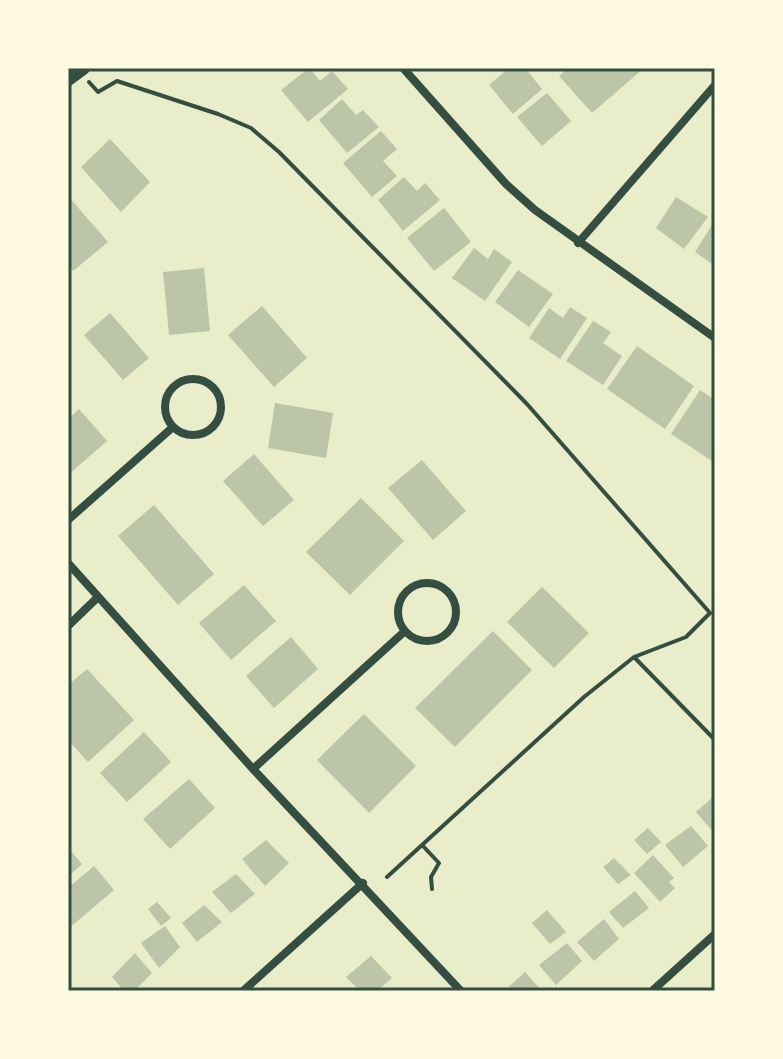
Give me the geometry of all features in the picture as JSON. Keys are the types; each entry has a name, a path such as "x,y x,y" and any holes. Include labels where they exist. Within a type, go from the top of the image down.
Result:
{"street":[{"path":"403,68 506,184 578,243 715,338"},
{"path":"578,243 715,85"},
{"path":"193,379 210,385 220,400 219,418 214,426 199,435 181,432 173,427 165,410 169,393 175,386 193,379"},
{"path":"68,520 173,427"},
{"path":"68,563 253,769 461,991"},
{"path":"431,583 451,595 455,618 448,632 426,641 405,631 398,617 398,609 399,602 409,589 431,583"},
{"path":"68,626 98,597"},
{"path":"253,769 405,631"},
{"path":"243,991 363,883"},
{"path":"652,991 715,934"}],"path":[{"path":"77,72 98,92 117,81 251,128 279,152 527,404 713,612 686,637 634,657 529,745 387,877"},
{"path":"634,657 715,740"},
{"path":"422,845 439,863 431,877 432,889"}],"building":[{"path":"309,68 320,81 332,71 348,89 308,122 281,90"},
{"path":"509,68 525,68 542,89 513,114 489,85"},
{"path":"568,68 644,68 592,113 559,76"},
{"path":"547,93 571,121 542,146 517,117"},
{"path":"342,99 356,115 363,110 379,127 347,153 319,120"},
{"path":"381,131 397,149 383,161 397,176 372,197 343,163"},
{"path":"110,139 150,182 121,212 81,167"},
{"path":"404,177 417,191 425,183 440,200 403,231 378,200"},
{"path":"68,196 108,242 73,271 68,265"},
{"path":"676,197 708,217 684,249 656,228"},
{"path":"444,208 471,242 434,271 407,238"},
{"path":"715,220 715,266 695,252"},
{"path":"474,248 488,259 494,249 512,262 485,301 452,278"},
{"path":"204,268 210,331 169,335 163,272"},
{"path":"518,270 553,294 529,327 495,302"},
{"path":"262,306 307,358 274,387 228,335"},
{"path":"570,307 587,318 560,359 529,338 549,308 563,318"},
{"path":"110,313 149,358 123,380 84,335"},
{"path":"593,321 611,332 603,343 622,356 603,385 566,361"},
{"path":"637,346 694,386 665,429 607,389"},
{"path":"700,390 715,400 715,463 671,434"},
{"path":"275,403 333,413 326,458 268,448"},
{"path":"79,409 107,441 68,475 68,419"},
{"path":"254,454 294,500 263,526 223,481"},
{"path":"422,460 466,511 433,540 388,488"},
{"path":"361,498 404,541 350,595 306,552"},
{"path":"154,505 214,574 178,605 118,536"},
{"path":"244,585 276,621 231,660 199,623"},
{"path":"542,587 589,633 554,668 507,622"},
{"path":"493,631 532,670 455,747 415,708"},
{"path":"291,637 318,669 274,708 246,676"},
{"path":"87,669 134,720 88,762 68,740 68,685"},
{"path":"364,714 416,766 369,813 317,760"},
{"path":"144,732 171,762 127,802 100,773"},
{"path":"189,779 215,808 170,849 143,819"},
{"path":"715,795 715,834 696,812"},
{"path":"691,826 708,846 683,867 665,845"},
{"path":"648,828 661,842 647,854 634,840"},
{"path":"266,840 289,863 265,886 242,859"},
{"path":"68,848 82,864 68,877"},
{"path":"653,855 674,878 669,882 675,888 660,902 634,873"},
{"path":"614,858 631,875 618,884 603,867"},
{"path":"94,866 114,890 68,929 68,888"},
{"path":"236,874 255,894 231,913 212,892"},
{"path":"635,891 649,908 623,928 609,912"},
{"path":"157,902 171,918 161,926 148,909"},
{"path":"204,905 222,922 197,942 182,923"},
{"path":"547,910 566,932 550,944 532,923"},
{"path":"604,919 619,939 594,961 577,942"},
{"path":"165,926 180,947 159,968 141,943"},
{"path":"567,943 582,961 556,985 539,965"},
{"path":"135,953 152,973 134,991 124,991 112,977"},
{"path":"371,956 392,978 377,991 360,991 346,977"},
{"path":"525,972 542,991 504,991"}]}
